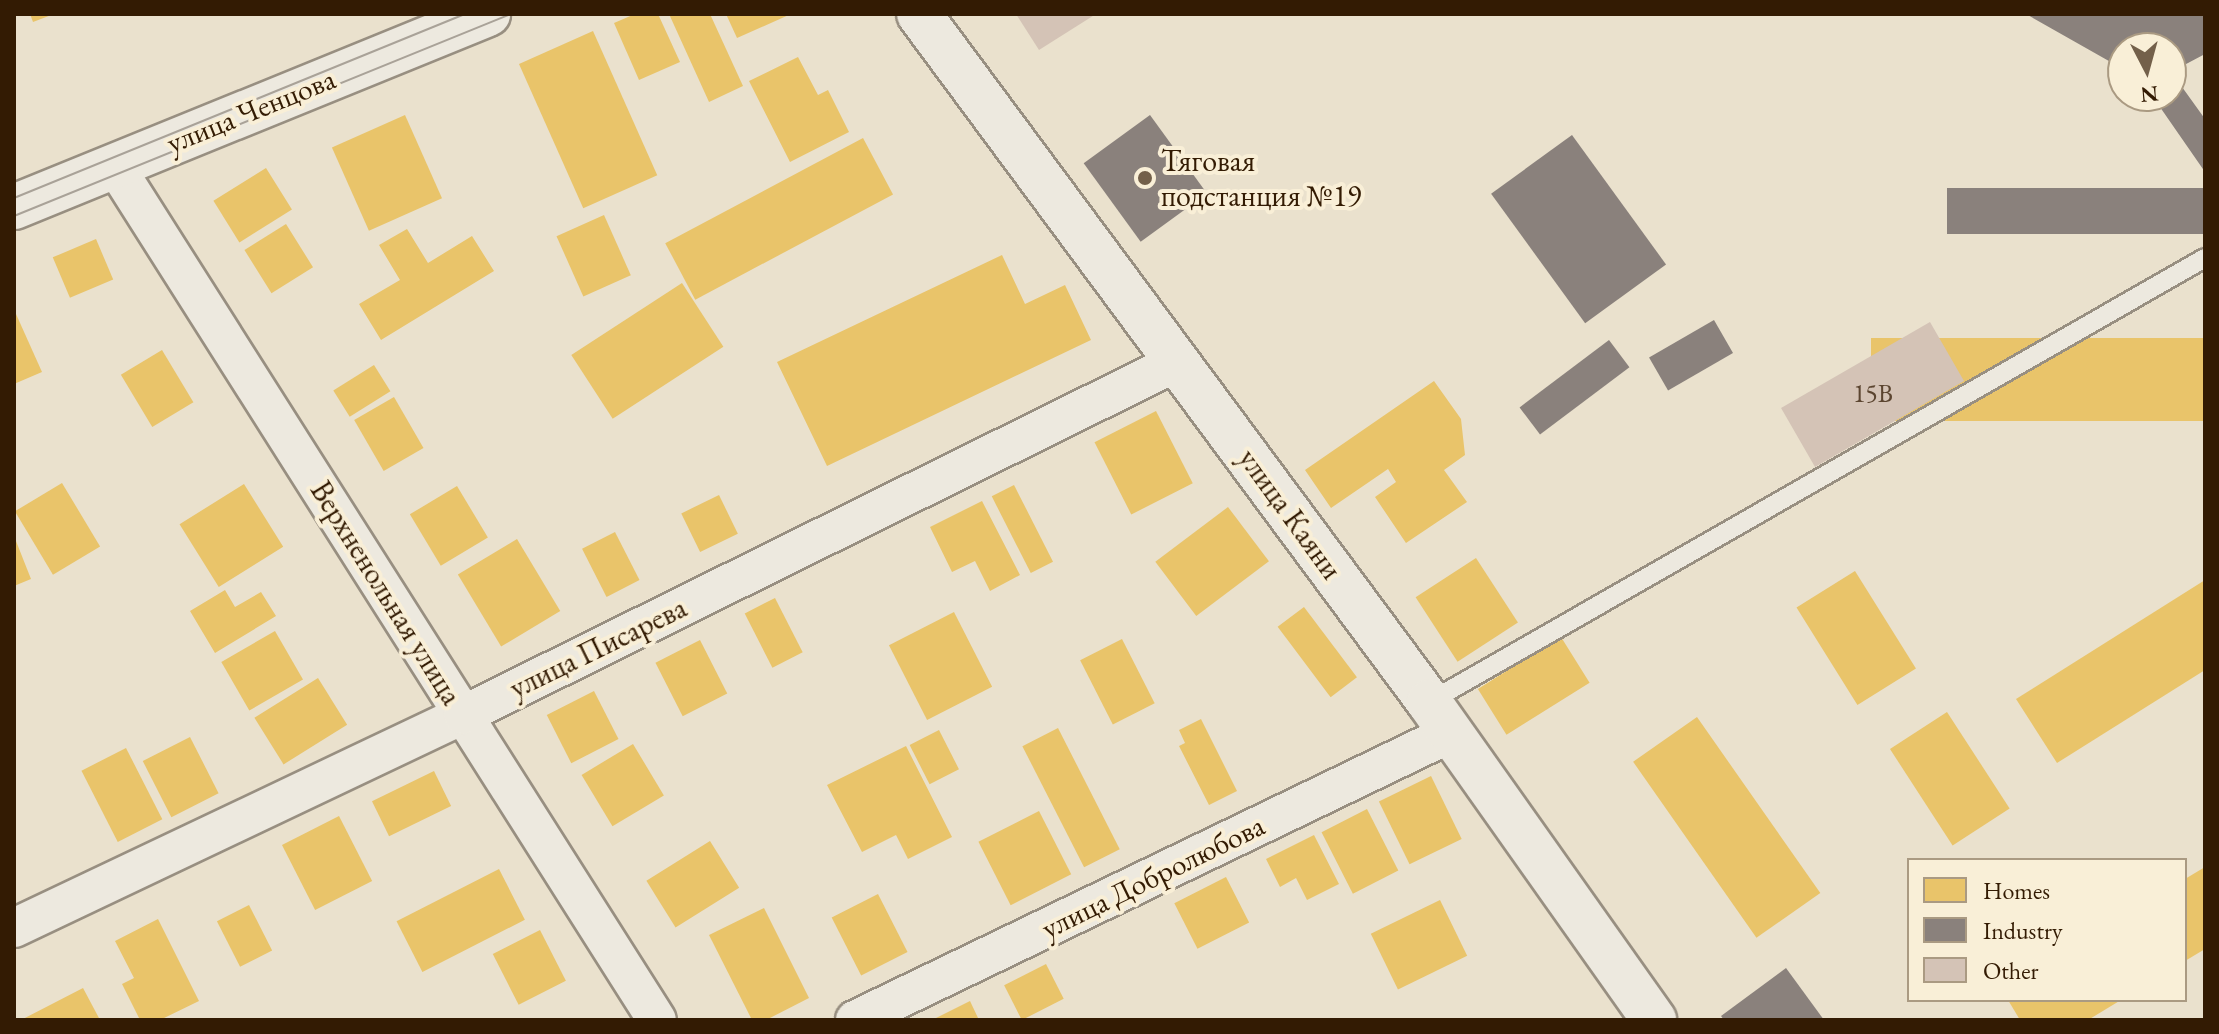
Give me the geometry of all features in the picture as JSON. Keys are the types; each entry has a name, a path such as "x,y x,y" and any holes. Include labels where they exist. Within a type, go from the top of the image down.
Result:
{"street":[{"name":"улица Ченцова","path":"14,207 488,14"},
{"name":"улица Каяни","path":"919,14 1440,717 1654,1020"},
{"name":"Верхненольная улица","path":"115,166 657,1020"},
{"name":"улица Писарева","path":"14,928 463,715 1179,361"},
{"name":"улица Добролюбова","path":"855,1020 1440,717"}],"lane":[{"path":"1440,717 2205,258"}],"building: Homes":[{"path":"30,14 54,14 33,22"},
{"path":"635,14 658,14 680,62 639,80 614,23"},
{"path":"669,14 710,14 743,86 709,102"},
{"path":"726,14 791,14 737,38"},
{"path":"593,31 657,175 583,208 519,64"},
{"path":"798,57 818,95 828,90 849,132 790,162 749,81"},
{"path":"405,115 442,198 369,231 332,148"},
{"path":"863,138 893,195 695,300 665,243"},
{"path":"266,168 292,210 239,242 213,201"},
{"path":"604,215 631,275 583,296 556,236"},
{"path":"286,224 313,267 271,293 244,250"},
{"path":"407,229 428,263 472,236 494,271 381,340 359,304 400,280 379,245"},
{"path":"96,239 113,280 70,298 53,257"},
{"path":"1002,255 1025,304 1065,285 1091,340 827,466 777,362"},
{"path":"682,283 723,347 613,419 571,355"},
{"path":"16,314 42,372 14,384 14,316"},
{"path":"1871,338 2205,338 2205,421 1871,421"},
{"path":"162,350 193,402 152,427 121,375"},
{"path":"374,365 390,391 350,417 333,390"},
{"path":"1434,381 1461,419 1465,455 1444,470 1467,502 1406,543 1375,497 1396,482 1388,469 1331,508 1305,470"},
{"path":"394,397 423,448 384,471 354,420"},
{"path":"1156,411 1193,483 1131,514 1095,442"},
{"path":"62,483 100,546 53,575 15,511"},
{"path":"244,484 283,547 219,587 180,524"},
{"path":"1014,485 1053,562 1031,573 992,496"},
{"path":"457,486 488,537 441,566 410,514"},
{"path":"719,495 738,534 700,552 681,513"},
{"path":"982,501 1020,575 990,591 975,561 952,572 930,527"},
{"path":"1228,507 1269,561 1196,616 1155,562"},
{"path":"615,532 640,580 607,597 582,549"},
{"path":"14,536 31,579 14,586"},
{"path":"517,539 560,611 501,647 458,575"},
{"path":"1476,558 1518,623 1458,662 1416,597"},
{"path":"1855,571 1916,669 1857,705 1796,608"},
{"path":"2205,580 2205,670 2057,763 2016,699"},
{"path":"225,590 235,607 261,592 276,616 215,653 190,611"},
{"path":"775,598 803,652 772,668 745,613"},
{"path":"1304,607 1357,677 1331,697 1278,627"},
{"path":"954,612 992,687 927,720 889,645"},
{"path":"275,631 303,679 249,710 221,662"},
{"path":"1561,637 1590,683 1507,735 1478,689"},
{"path":"1122,639 1155,703 1113,724 1080,660"},
{"path":"700,640 727,693 683,716 655,663"},
{"path":"318,678 347,725 284,764 254,718"},
{"path":"594,691 619,739 571,763 547,715"},
{"path":"1947,712 2010,808 1953,845 1890,749"},
{"path":"1697,717 1820,893 1756,938 1633,762"},
{"path":"1201,719 1237,791 1209,805 1179,746 1185,743 1179,730"},
{"path":"1058,728 1120,849 1084,867 1022,746"},
{"path":"939,730 959,769 930,784 910,745"},
{"path":"190,737 219,793 171,817 143,761"},
{"path":"633,744 664,795 612,826 582,775"},
{"path":"906,746 952,837 908,859 896,835 862,852 827,785"},
{"path":"126,748 162,819 118,842 81,771"},
{"path":"434,771 451,806 389,836 372,801"},
{"path":"1431,776 1462,839 1410,864 1379,801"},
{"path":"1367,809 1398,870 1353,894 1322,832"},
{"path":"1039,811 1071,874 1011,905 978,842"},
{"path":"339,816 372,881 315,910 282,845"},
{"path":"1314,835 1339,884 1307,900 1296,878 1280,887 1266,859"},
{"path":"710,841 739,888 676,927 646,881"},
{"path":"2205,867 2205,949 2187,960 2187,878"},
{"path":"499,869 525,920 422,972 397,921"},
{"path":"1226,877 1249,922 1197,949 1174,903"},
{"path":"878,894 908,952 861,976 832,918"},
{"path":"1440,900 1467,956 1398,989 1371,934"},
{"path":"249,905 272,950 240,967 217,921"},
{"path":"764,908 809,998 766,1020 752,1020 709,935"},
{"path":"158,919 199,1001 160,1020 140,1020 122,984 134,978 115,941"},
{"path":"540,930 566,981 519,1005 493,954"},
{"path":"1046,964 1064,999 1022,1020 1004,985"},
{"path":"83,988 100,1020 21,1020"},
{"path":"970,1001 979,1020 932,1020"},
{"path":"2009,1002 2118,1002 2088,1020 2020,1020"}],"building: Industry":[{"path":"2026,14 2205,14 2205,54 2187,64 2187,32 2107,32 2107,60"},
{"path":"2187,94 2205,119 2205,172 2163,112 2187,112"},
{"name":"Тяговая подстанция №19","path":"1150,115 1207,193 1141,242 1084,163"},
{"path":"1572,135 1666,264 1585,323 1491,194"},
{"path":"1947,188 2205,188 2205,234 1947,234"},
{"path":"1714,320 1733,353 1668,390 1649,358"},
{"path":"1609,340 1629,367 1540,435 1520,407"},
{"path":"1786,968 1824,1020 1724,1020 1721,1016"}],"building: Other":[{"path":"1016,14 1096,14 1039,50"},
{"path":"1930,322 1964,381 1815,467 1781,408"}],"tram line":[{"path":"14,198 465,14"},
{"path":"14,216 511,14"}],"place":[{"name":"Тяговая подстанция №19","path":"1145,178"}]}
